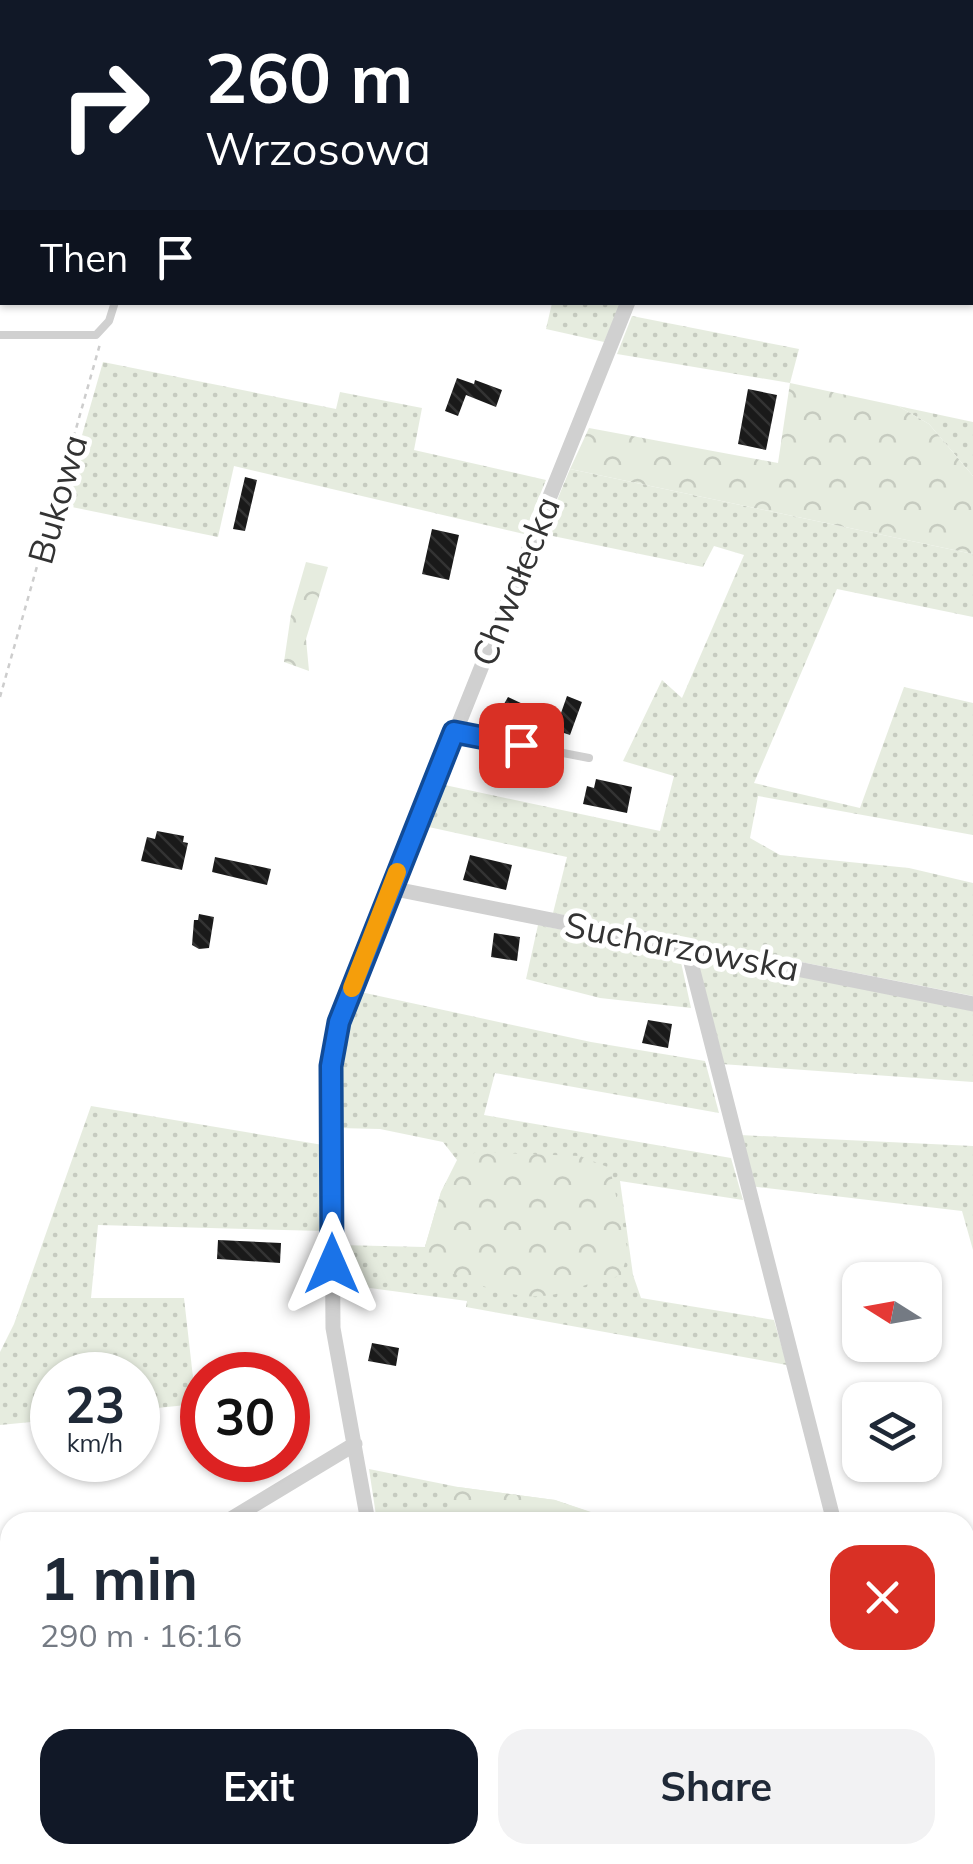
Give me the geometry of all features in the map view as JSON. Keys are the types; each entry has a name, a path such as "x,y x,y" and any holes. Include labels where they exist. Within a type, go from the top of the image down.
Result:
{"street":[{"name":"Chwałecka","path":"366,1512 333,1328 331,1066 339,1022 627,305"},
{"name":"Sucharzowska","path":"390,888 973,1004"},
{"path":"687,946 831,1512"},
{"path":"243,1512 355,1444"}],"lane":[{"path":"0,335 87,337 100,333 114,305"},
{"path":"454,732 589,758"}],"path":[{"name":"Bukowa","path":"0,697 100,346 100,333"}],"green space":[{"path":"552,305 620,305 604,342 546,329"},
{"path":"632,316 799,349 790,383 617,354"},
{"path":"103,362 336,409 340,392 422,408 414,450 546,480 524,534 234,466 218,537 62,505"},
{"path":"790,383 898,406 929,424 973,476 973,554 570,469 589,428 778,463"},
{"path":"898,406 973,422 973,476 929,424"},
{"path":"570,469 973,554 973,617 837,589 754,783 860,808 904,687 973,703 973,835 758,796 750,838 780,855 909,868 973,883 973,996 553,913 567,857 424,826 440,784 660,831 674,776 623,761 662,680 682,698 744,555 714,546 703,567 543,534"},
{"path":"306,562 328,567 306,639 309,671 284,662 291,614"},
{"path":"538,925 679,953 691,1008 600,998 526,979"},
{"path":"694,955 973,1011 973,1082 721,1064"},
{"path":"356,991 591,1042 705,1061 719,1113 495,1073 484,1115 731,1158 743,1200 620,1181 633,1275 641,1298 774,1320 787,1365 466,1307 467,1301 340,1284 339,1245 425,1247 441,1192 457,1160 443,1142 380,1129 338,1128 337,1051"},
{"path":"91,1106 323,1145 324,1231 98,1225 91,1298 184,1298 190,1352 180,1352 180,1406 160,1408 160,1352 30,1352 30,1422 0,1425 0,1352 14,1324"},
{"path":"740,1135 973,1146 973,1250 962,1211 749,1186"},
{"path":"476,1152 580,1156 610,1168 628,1252 621,1276 553,1295 528,1296 481,1285 421,1260 441,1192 458,1160"},
{"path":"369,1469 458,1487 555,1500 591,1512 375,1512"},
{"path":"458,1487 555,1500 589,1512 450,1512 447,1498"}],"building":[{"path":"457,378 502,390 496,407 466,395 458,416 445,411"},
{"path":"748,389 777,395 766,450 738,444"},
{"path":"245,477 257,480 245,531 233,529"},
{"path":"432,529 459,535 449,580 422,574"},
{"path":"567,696 582,702 570,735 555,730"},
{"path":"508,697 525,705 512,735 490,728"},
{"path":"596,779 632,787 627,813 583,804 587,786 594,788"},
{"path":"157,831 184,836 183,842 188,843 182,870 141,861 147,837 155,839"},
{"path":"470,855 512,865 506,890 463,880"},
{"path":"215,857 271,869 267,885 212,872"},
{"path":"199,914 214,917 209,948 192,945 194,920 198,920"},
{"path":"494,933 520,937 517,961 491,957"},
{"path":"648,1020 672,1024 668,1048 642,1043"},
{"path":"218,1240 281,1243 280,1263 217,1259"},
{"path":"372,1343 399,1348 396,1366 368,1361"}],"slow traffic":[{"path":"352,988 397,872"}],"route":[{"path":"332,1264 331,1066 339,1022 454,732 521,745"}]}
